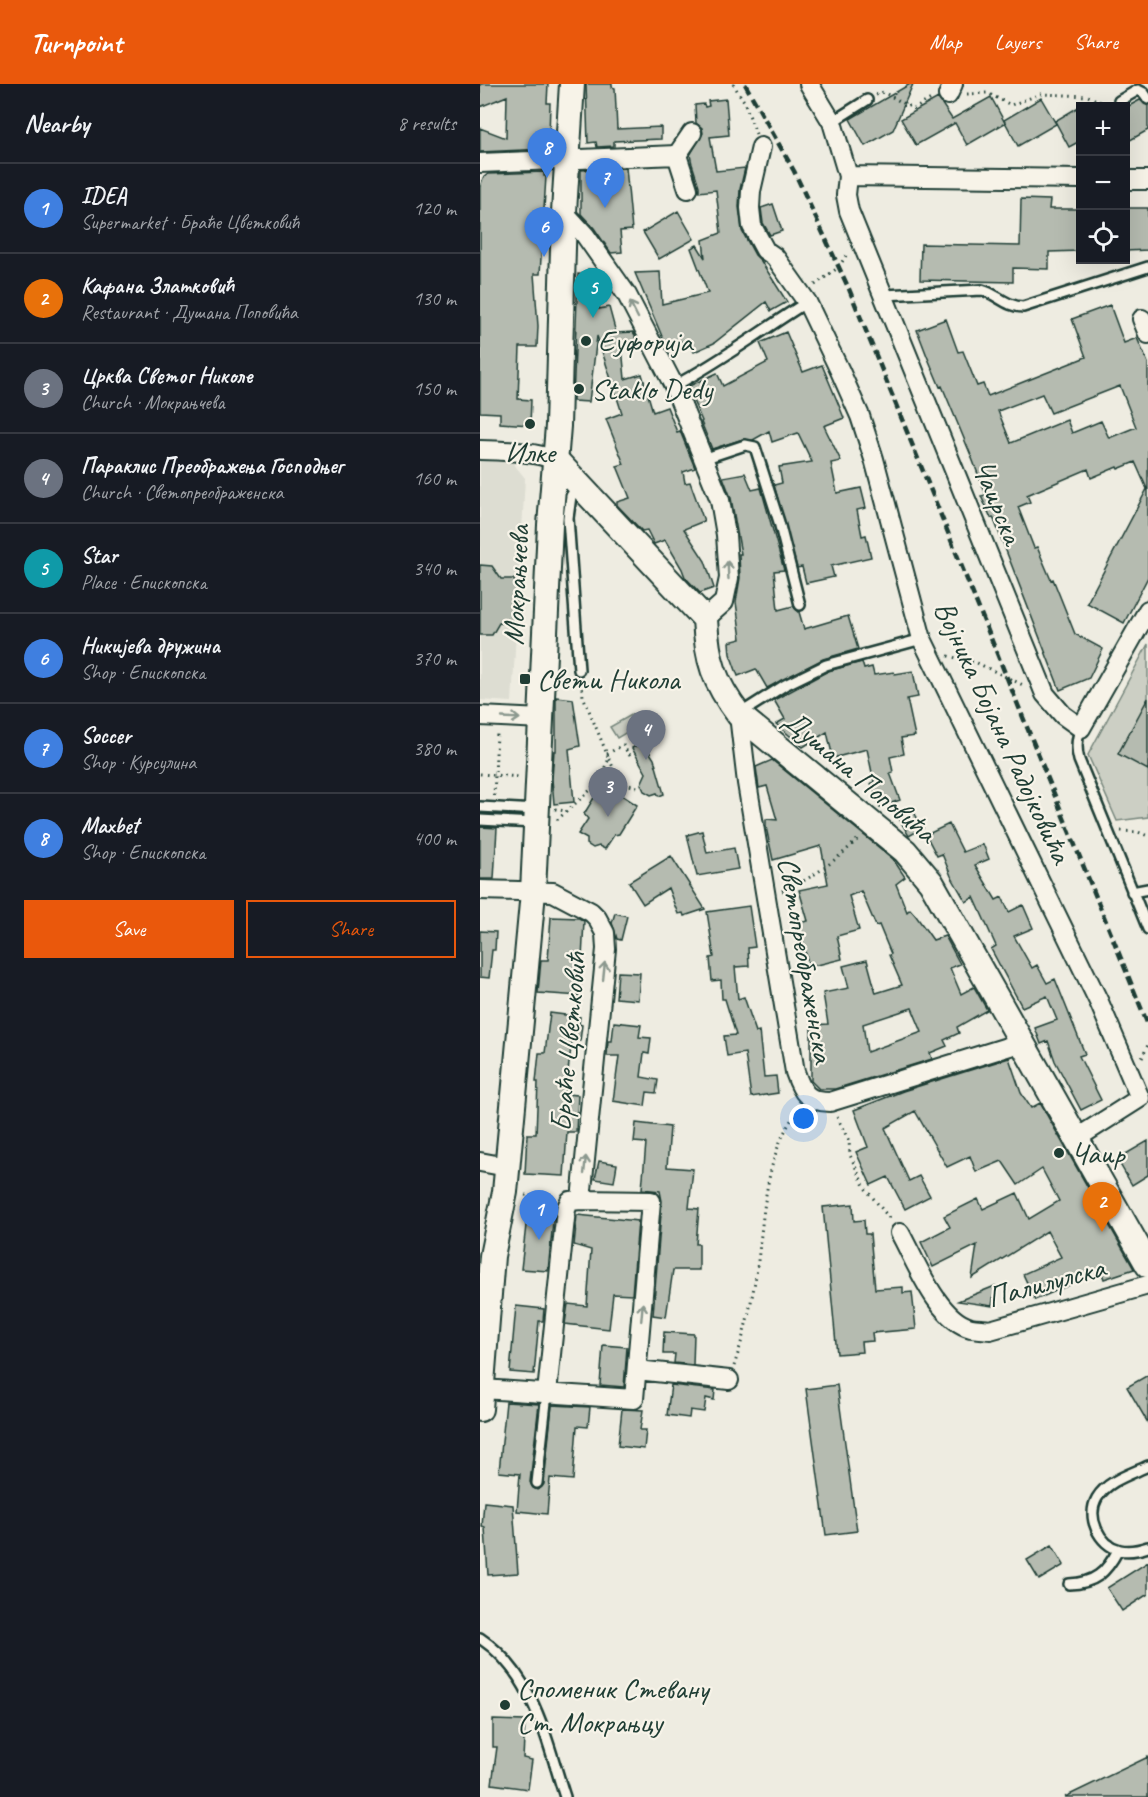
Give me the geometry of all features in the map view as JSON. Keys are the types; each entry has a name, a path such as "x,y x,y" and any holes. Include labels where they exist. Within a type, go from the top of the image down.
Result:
{"street":[{"name":"Мокрањчева","path":"481,1396 492,1256 505,1192 533,892 543,818 542,719 550,525 556,460 564,212 572,84"},
{"name":"Чаирска","path":"809,84 832,122 848,177 846,195 849,211 1045,694 1063,715 1081,728"},
{"path":"677,155 692,133"},
{"name":"Војника Бојана Радојковића","path":"761,147 751,191 752,226 765,250 775,257 807,302 860,416 874,459 922,639 1099,1002 1140,1098 1077,1138"},
{"path":"480,163 677,155"},
{"path":"677,155 688,189"},
{"path":"848,177 1076,179"},
{"path":"1130,180 1148,180"},
{"path":"480,450 519,451 556,460 705,619 724,602 729,578 720,500 674,386 627,295 585,235 564,212"},
{"path":"1081,728 1148,610"},
{"name":"Душана Поповића","path":"705,619 706,649 718,683 722,693 739,715 905,851 931,882 1148,1265"},
{"name":"Светопреображенска","path":"739,715 747,783 795,1072 808,1097 819,1102 830,1102 1023,1042"},
{"path":"489,716 542,719"},
{"path":"480,890 533,892"},
{"name":"Браће Цветковић","path":"533,892 552,892 591,912 602,925 606,949 576,1201 566,1209 547,1393"},
{"path":"480,1162 507,1167"},
{"path":"481,1396 547,1393 634,1399 651,1201 576,1201"},
{"name":"Палилулска","path":"900,1233 935,1296 949,1316 970,1328 990,1330 1148,1285"},
{"path":"637,1370 729,1380"}],"lane":[{"path":"1118,102 1138,90 1148,99"},
{"path":"832,122 867,100"},
{"path":"884,295 982,290 994,294 1011,305 1023,307 1148,267"},
{"path":"674,386 722,359 750,338 807,302"},
{"path":"703,459 745,445 755,447 779,522 800,605"},
{"path":"579,484 570,496 568,511 579,670"},
{"path":"739,715 785,685 826,665 922,639"},
{"path":"1081,728 1077,735 1079,760 1148,929"},
{"path":"480,807 543,818"},
{"path":"480,820 543,818"},
{"path":"1132,892 1148,889"},
{"path":"537,1483 547,1393"},
{"path":"1148,1466 1109,1485 1098,1496 1093,1506 1093,1521 1100,1536 1118,1550 1128,1551 1148,1547"},
{"path":"1068,1584 1089,1582 1101,1574 1118,1550"},
{"path":"480,1638 508,1661 536,1705 565,1797"}],"path":[{"path":"733,84 744,101 761,147"},
{"path":"867,100 883,92 914,109 950,89 987,93 1011,105 1041,94 1088,96 1108,102"},
{"path":"807,302 817,282 839,267 859,234"},
{"path":"977,663 1045,694"},
{"path":"579,670 583,696 621,783 641,788"},
{"path":"489,716 495,775 493,808"},
{"path":"607,754 623,745 629,755 634,752"},
{"path":"543,818 596,784 609,759"},
{"path":"480,774 524,777"},
{"path":"767,898 796,886 838,859 873,824"},
{"path":"1113,831 1138,832 1148,836"},
{"path":"740,1348 755,1282 764,1212 777,1145 787,1124 808,1097"},
{"path":"830,1102 849,1141 850,1155 865,1188 900,1233"},
{"path":"525,1195 576,1201"}],"shaded area":[{"path":"480,461 512,462 525,478 512,702 480,700"},
{"path":"1148,644 1148,817 1117,821 1088,755"},
{"path":"633,714 639,725 617,738 610,727"}],"building":[{"path":"480,84 548,84 549,136 545,136 545,149 480,152 480,128 506,138 507,96 480,107"},
{"path":"586,84 612,84 615,88 617,129 661,127 661,139 614,141 614,146 597,147 596,142 588,143"},
{"path":"913,84 893,130 865,146 850,119"},
{"path":"991,97 1005,123 967,145 955,123 916,145 901,119 938,98 952,119"},
{"path":"1041,98 1056,124 1018,146 1004,120"},
{"path":"726,99 729,135 710,137 716,171 745,168 739,207 742,231 755,255 787,302 771,311 766,302 714,343 694,352 688,339 667,348 635,273 660,272 662,304 708,293 691,248 697,245 705,258 703,240 721,233 716,190 699,192 690,155 703,133 702,128 696,123 695,105 704,104 705,107 709,106 708,101"},
{"path":"1140,100 1148,106 1148,130 1130,140 1130,105"},
{"path":"1076,108 1076,143 1069,147 1055,121"},
{"path":"626,168 632,230 620,231 622,252 611,253 581,214 581,170"},
{"path":"544,172 546,176 540,274 534,274 538,326 537,347 520,347 518,399 531,400 530,425 500,423 500,413 480,412 480,187 483,178 488,174"},
{"path":"1021,199 1050,200 1049,209 1076,209 1076,251 1049,252 1049,269 1013,268 1013,282 920,280 921,244 1020,246"},
{"path":"773,204 782,231 770,235 763,223 761,208"},
{"path":"1130,208 1148,208 1148,250 1130,251"},
{"path":"678,211 694,239 659,259 643,232"},
{"path":"588,269 596,270 602,279 599,309 609,307 616,333 633,332 635,335 636,346 622,347 625,379 642,374 653,412 667,407 677,432 680,431 695,468 683,472 685,483 690,482 704,521 684,529 705,561 714,588 700,593 685,577 665,540 654,544 647,530 642,531 617,505 617,502 630,498 617,466 624,464 606,419 622,413 597,336 589,402 573,401 578,274 587,275"},
{"path":"1110,305 1124,343 1137,338 1148,363 1148,577 1124,623 1087,603 1147,489 1135,462 1091,478 1088,469 1027,495 1030,502 1018,507 1034,548 1037,547 1051,580 1053,579 1075,634 1103,649 1089,678 1060,690 993,517 991,518 981,496 986,495 970,453 917,330 946,319 958,352 963,351 977,386 983,384 988,396 1086,357 1072,319","holes":["1120,386 1136,427 1109,438 1101,421 1072,433 1067,420 1011,443 998,411 1042,394 1051,413"]},
{"path":"786,332 803,372 822,365 844,418 824,426 841,461 831,463 837,493 861,488 866,508 857,510 862,536 866,535 871,557 831,566 834,577 806,583 802,567 797,568 774,485 782,483 779,467 812,462 798,433 772,442 769,431 753,440 743,439 712,449 687,387 717,373 723,386 768,362 760,343"},
{"path":"745,473 752,490 761,488 784,570 774,571 778,610 793,606 799,612 804,629 848,616 858,649 823,659 767,688 756,669 738,676 730,654 729,642 741,639 736,602 740,578 739,554 741,554 731,498 723,477"},
{"path":"480,565 492,566 501,579 513,579 521,590 515,602 520,614 512,624 499,623 492,635 480,635"},
{"path":"862,662 864,669 872,667 874,675 913,671 918,697 907,699 915,736 901,738 904,754 890,757 893,772 890,773 900,800 880,807 871,783 874,782 867,749 833,758 827,732 803,747 776,724 785,719 774,700 828,671"},
{"path":"556,697 573,699 580,746 569,749 574,802 554,804 552,779 554,751 556,751"},
{"path":"1148,698 1148,770 1118,754"},
{"path":"643,742 654,759 664,794 659,796 657,793 651,795 644,791 641,784 646,773 632,748"},
{"path":"772,760 893,859 905,877 896,884 907,912 910,909 933,940 945,936 960,964 950,968 961,994 974,987 987,1010 957,1027 959,1033 944,1040 947,1046 930,1053 932,1059 835,1089 819,1089 811,1081 811,1025 828,1024 823,993 849,988 843,966 867,960 876,993 902,985 879,925 876,926 861,891 849,896 859,930 837,936 842,959 809,967 798,923 808,921 799,890 828,884 821,846 773,860 766,819 777,820 767,786 759,788 756,767","holes":["912,1008 922,1032 867,1052 863,1024"]},
{"path":"603,783 637,805 619,834 614,835 605,849 599,846 593,848 587,844 587,839 578,834 588,819 584,814"},
{"path":"911,807 923,828 909,836 897,815"},
{"path":"949,824 963,852 983,844 989,859 975,865 996,900 1002,897 1009,912 1023,905 1033,928 1014,936 1032,968 1037,965 1047,983 1055,979 1085,1054 1079,1056 1101,1100 1081,1110 1055,1061 1048,1041 1041,1044 1035,1028 1057,1020 1047,996 1022,1007 991,949 996,946 974,897 966,902 942,854 937,856 926,835"},
{"path":"480,827 497,828 494,879 480,879"},
{"path":"702,831 707,853 734,848 738,869 697,876 687,835"},
{"path":"671,856 705,909 684,916 683,913 678,914 668,888 643,904 629,882"},
{"path":"749,906 755,947 748,948 749,966 735,967 738,999 744,997 756,1032 759,1031 764,1077 776,1076 778,1093 751,1097 745,1053 727,1056 724,1036 736,1035 725,999 722,999 721,980 712,981 710,958 714,957 707,912"},
{"path":"615,913 627,916 621,940 617,939 612,923"},
{"path":"551,917 579,918 584,921 580,996 538,993 541,960 548,960"},
{"path":"480,931 496,932 489,978 480,977"},
{"path":"618,972 640,973 638,1000 616,998"},
{"path":"550,1013 580,1017 579,1024 582,1025 580,1041 572,1040 565,1094 578,1095 576,1132 567,1132 564,1176 525,1174 527,1134 536,1134 538,1082 536,1082 539,1053 545,1053"},
{"path":"614,1022 641,1025 639,1037 651,1038 649,1054 644,1053 641,1077 658,1080 656,1093 647,1092 645,1106 613,1101 619,1056 607,1056 608,1041 612,1041"},
{"path":"1009,1058 1021,1093 1031,1108 1040,1103 1134,1269 1104,1279 1100,1268 1035,1300 1023,1274 1061,1257 1047,1231 972,1278 977,1245 933,1267 921,1242 950,1227 944,1216 978,1199 983,1209 1017,1193 1029,1219 1059,1201 1042,1169 1018,1185 1002,1161 976,1172 970,1156 947,1167 915,1111 885,1128 909,1181 919,1176 930,1196 905,1209 888,1177 871,1185 856,1152 868,1147 854,1110 903,1091"},
{"path":"636,1123 670,1127 667,1167 693,1169 689,1208 699,1209 696,1244 699,1244 699,1270 673,1270 666,1317 653,1315 662,1201 660,1191 642,1189 646,1143 634,1142"},
{"path":"1148,1141 1148,1175 1132,1185 1117,1159"},
{"path":"599,1161 617,1164 614,1182 595,1179"},
{"path":"853,1204 854,1221 864,1220 865,1234 870,1234 875,1289 903,1287 903,1293 912,1292 916,1329 872,1333 873,1341 861,1342 862,1352 837,1354 823,1207"},
{"path":"528,1208 554,1211 548,1271 521,1269"},
{"path":"577,1215 638,1221 632,1295 613,1294 609,1329 565,1324 568,1304 587,1306 591,1250 574,1245"},
{"path":"995,1286 992,1306 958,1301"},
{"path":"516,1306 544,1309 543,1321 539,1321 534,1374 510,1372"},
{"path":"664,1332 694,1334 693,1365 674,1363 675,1354 663,1354"},
{"path":"603,1345 627,1347 624,1387 600,1385"},
{"path":"1148,1375 1148,1423 1127,1387"},
{"path":"671,1385 715,1390 714,1400 706,1398 704,1412 690,1410 689,1418 667,1415"},
{"path":"837,1385 857,1531 826,1535 806,1389"},
{"path":"506,1402 539,1404 530,1482 537,1490 544,1484 552,1405 590,1407 588,1427 577,1426 573,1480 550,1478 547,1514 517,1511 520,1474 499,1472"},
{"path":"622,1409 643,1410 640,1430 646,1430 644,1449 618,1446"},
{"path":"484,1502 513,1505 518,1573 488,1575 485,1528 482,1527"},
{"path":"1052,1545 1064,1565 1039,1580 1027,1560"},
{"path":"1148,1562 1148,1594 1122,1611 1107,1588"},
{"path":"493,1720 525,1721 523,1758 532,1760 528,1789 492,1784 497,1747 493,1747"},
{"path":"1148,1757 1148,1797 1065,1797"}],"railway":[{"path":"745,84 794,171 849,289 1148,1025"}],"place":[{"name":"Maxbet","path":"547,178"},
{"name":"Soccer","path":"605,208"},
{"name":"Никијева дружина","path":"544,257"},
{"name":"Star","path":"593,318"},
{"name":"Еуфорија","path":"586,341"},
{"name":"Staklo Dedy","path":"579,389"},
{"name":"Илке","path":"530,424"},
{"name":"Свети Никола","path":"525,679"},
{"name":"Параклис Преображења Господњег","path":"646,760"},
{"name":"Црква Светог Николе","path":"608,817"},
{"name":"Чаир","path":"1059,1153"},
{"name":"Кафана Златковић","path":"1102,1232"},
{"name":"IDEA","path":"539,1240"},
{"name":"Споменик Стевану Ст. Мокрањцу","path":"505,1705"}]}
